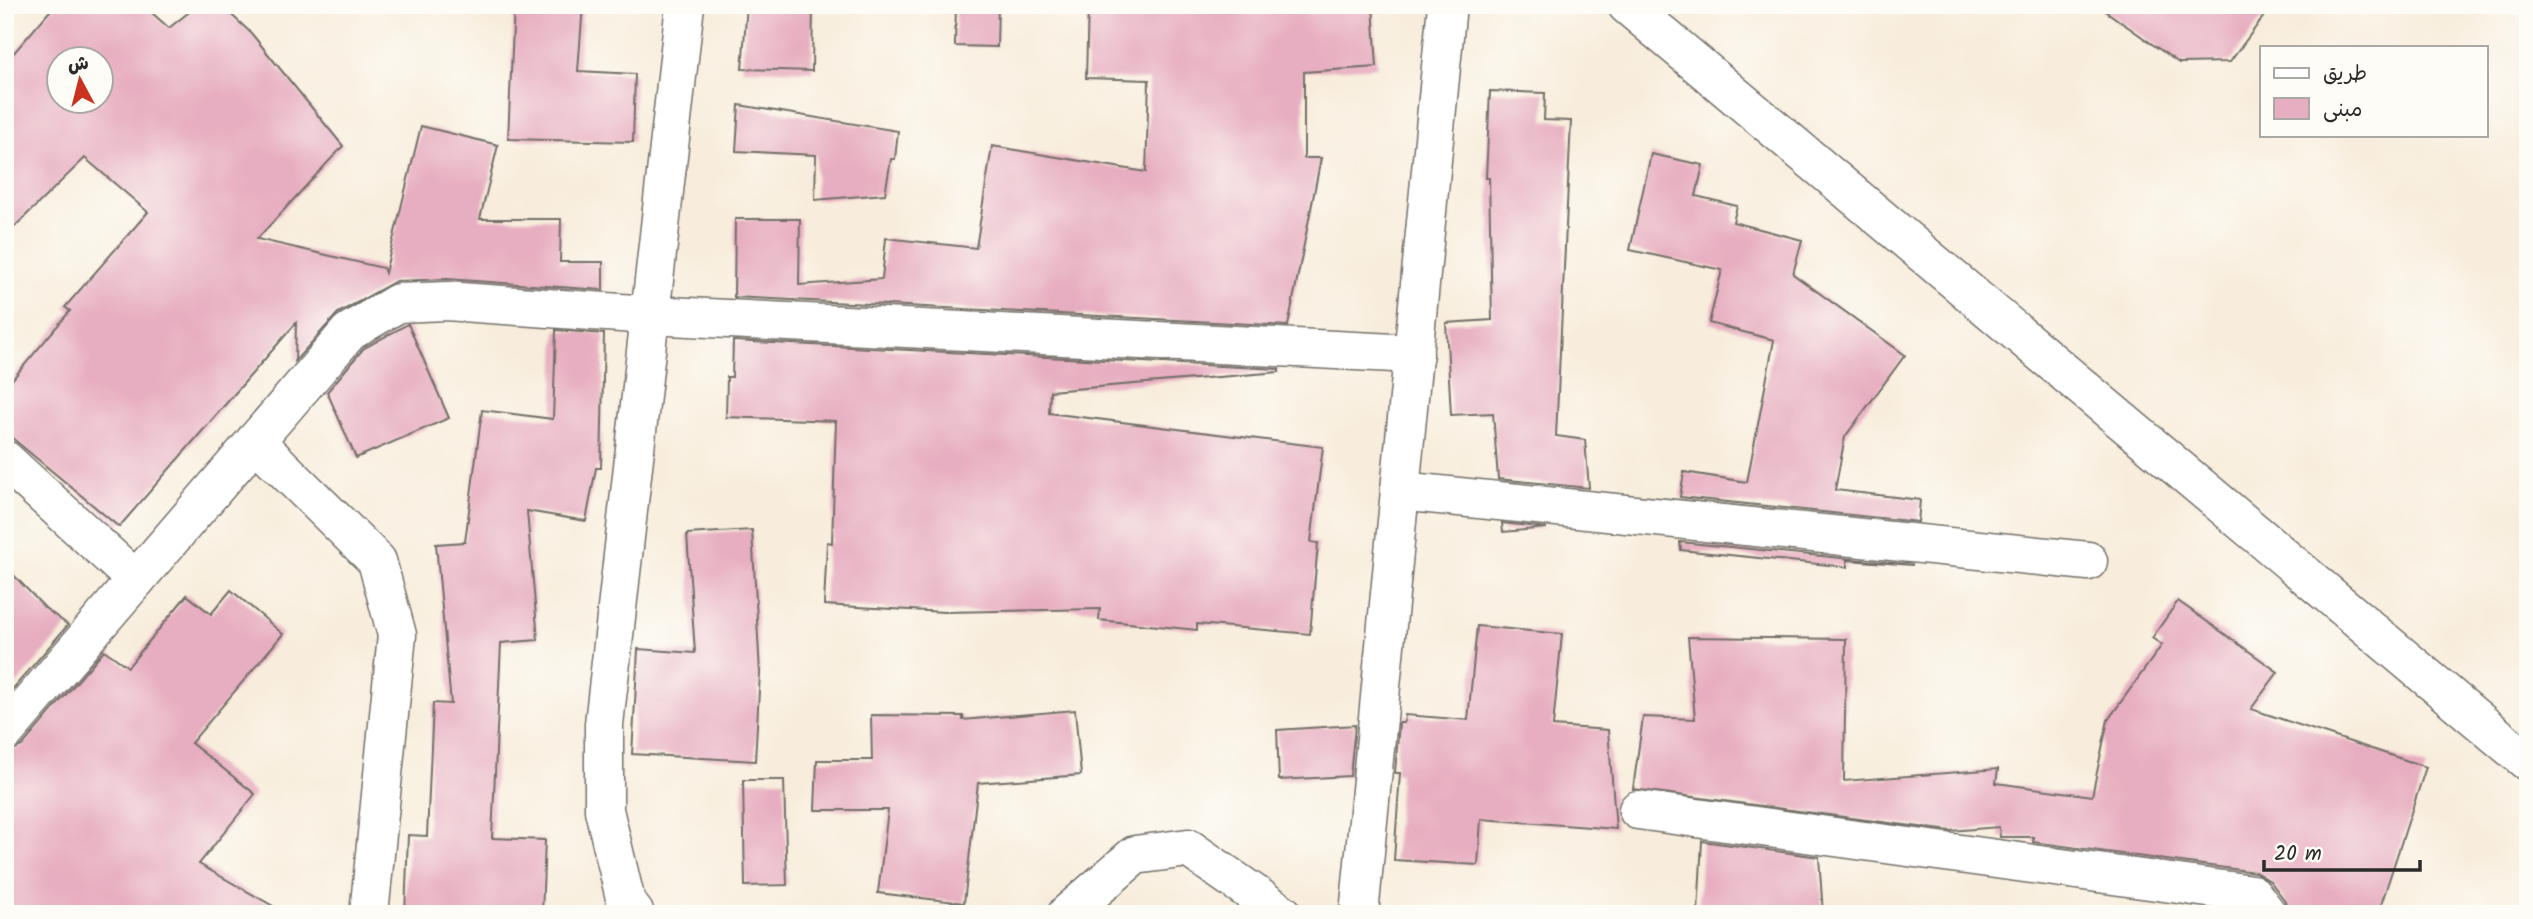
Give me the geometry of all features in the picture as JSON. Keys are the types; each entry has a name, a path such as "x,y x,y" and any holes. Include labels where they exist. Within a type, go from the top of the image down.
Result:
{"street":[{"path":"635,914 626,902 604,810 604,724 685,5"},
{"path":"1359,914 1447,5"},
{"path":"1627,5 2528,762"},
{"path":"5,732 349,332 398,303 446,301 650,315 1413,354"},
{"path":"255,441 377,561 397,635 369,914"},
{"path":"5,460 136,580"},
{"path":"1400,491 2088,561"},
{"path":"1638,810 2252,894 2267,914"},
{"path":"1067,914 1135,855 1188,848 1283,914"}],"building":[{"path":"55,5 143,5 169,28 198,5 221,5 251,33 343,146 257,239 383,268 385,273 421,126 498,145 480,219 561,219 560,262 603,262 603,290 447,279 396,281 338,313 295,361 296,323 119,527 5,432 5,388 70,311 65,307 148,212 85,158 5,236 5,63"},
{"path":"514,5 583,5 578,71 635,74 633,142 508,139"},
{"path":"747,5 813,5 812,71 742,69"},
{"path":"956,5 998,5 997,47 955,46"},
{"path":"1088,5 1373,5 1377,67 1304,72 1304,158 1321,158 1288,326 734,297 735,219 800,219 799,285 882,279 886,238 976,248 992,146 1146,172 1149,80 1086,78"},
{"path":"2097,5 2272,5 2230,62 2179,63"},
{"path":"1490,91 1545,93 1544,120 1571,121 1556,436 1585,440 1589,488 1498,479 1493,413 1451,415 1446,323 1492,320 1489,178 1486,178"},
{"path":"739,105 898,131 895,159 891,159 885,194 815,200 816,155 736,151"},
{"path":"1651,154 1703,165 1696,196 1737,206 1733,222 1802,240 1793,274 1905,355 1845,437 1835,490 1920,500 1918,522 1680,497 1684,472 1747,482 1774,340 1709,323 1722,270 1630,250"},
{"path":"408,324 449,418 356,458 327,392 363,349"},
{"path":"556,330 604,334 601,468 596,468 586,521 527,511 538,640 501,643 492,838 545,840 542,914 405,914 408,835 427,836 433,703 451,704 436,544 465,542 482,410 553,419"},
{"path":"733,341 1279,369 1279,372 1050,391 1049,413 1323,447 1311,542 1318,543 1310,634 1197,624 1197,630 1099,620 1100,609 944,612 824,605 827,542 832,543 836,421 726,417 727,377 732,377"},
{"path":"1502,523 1547,528 1503,532"},
{"path":"752,530 760,673 755,761 632,754 638,649 695,653 687,534"},
{"path":"1680,542 1913,565 1847,560 1847,567 1681,550"},
{"path":"5,566 45,608 68,625 5,698"},
{"path":"231,590 283,634 191,743 255,794 199,864 287,914 5,914 5,753 22,746 104,650 128,667 187,595 211,614"},
{"path":"2178,601 2278,672 2251,709 2426,767 2378,914 2288,914 2285,901 2270,881 2255,872 2033,842 2034,837 2000,837 1999,827 1950,831 1633,789 1643,717 1695,719 1688,637 1846,639 1844,781 1998,769 1996,783 2092,796 2108,720 2162,645 2152,638"},
{"path":"1477,626 1562,634 1553,726 1608,730 1616,829 1481,819 1478,865 1394,860 1400,773 1395,773 1399,723 1404,723 1405,715 1468,720"},
{"path":"1075,710 1081,775 978,783 964,903 878,893 888,810 815,810 817,760 872,760 871,715 963,716 963,720"},
{"path":"1355,725 1350,776 1279,780 1277,730"},
{"path":"743,780 784,780 787,885 745,886"},
{"path":"1702,841 1819,857 1823,914 1698,914"}]}
